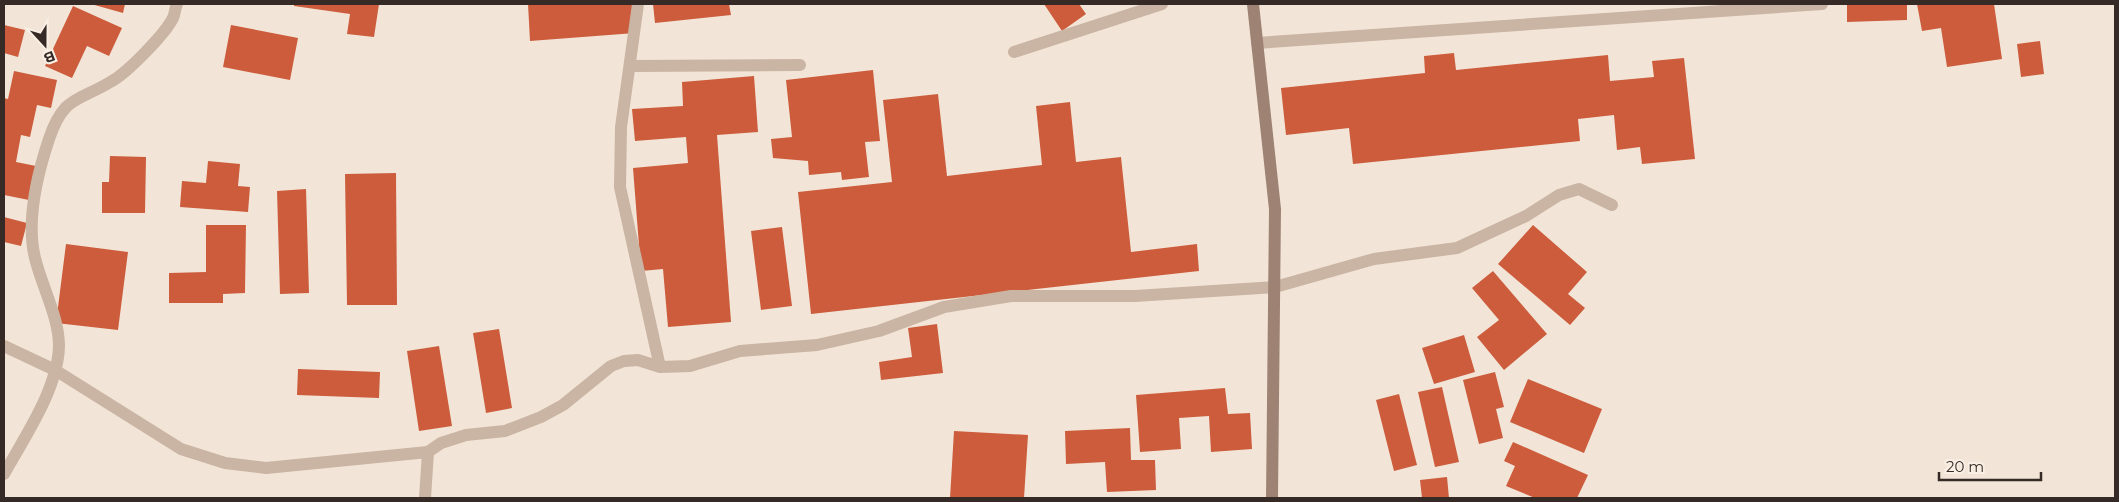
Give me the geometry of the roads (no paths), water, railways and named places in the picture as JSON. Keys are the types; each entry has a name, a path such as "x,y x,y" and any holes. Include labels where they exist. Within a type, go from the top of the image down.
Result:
{"street":[{"path":"4,474 43,401 55,370 59,346 56,329 35,257 32,229 37,186 49,140 58,115 72,100 113,80 131,66 172,19 176,4"},
{"path":"638,4 631,66 621,127 620,187 660,367"},
{"path":"1014,52 1162,4"},
{"path":"1253,4 1276,209 1272,498"},
{"path":"1257,43 1822,4"},
{"path":"631,66 800,65"},
{"path":"4,346 55,370 181,448 225,463 266,468 428,452 441,443 466,435 505,431 542,417 563,405 611,366 624,361 638,360 660,367 690,366 740,351 817,345 879,331 944,307 1011,296 1134,296 1275,287 1374,258 1458,248 1526,216 1560,195 1579,190 1612,205"},
{"path":"425,498 428,452"}]}
